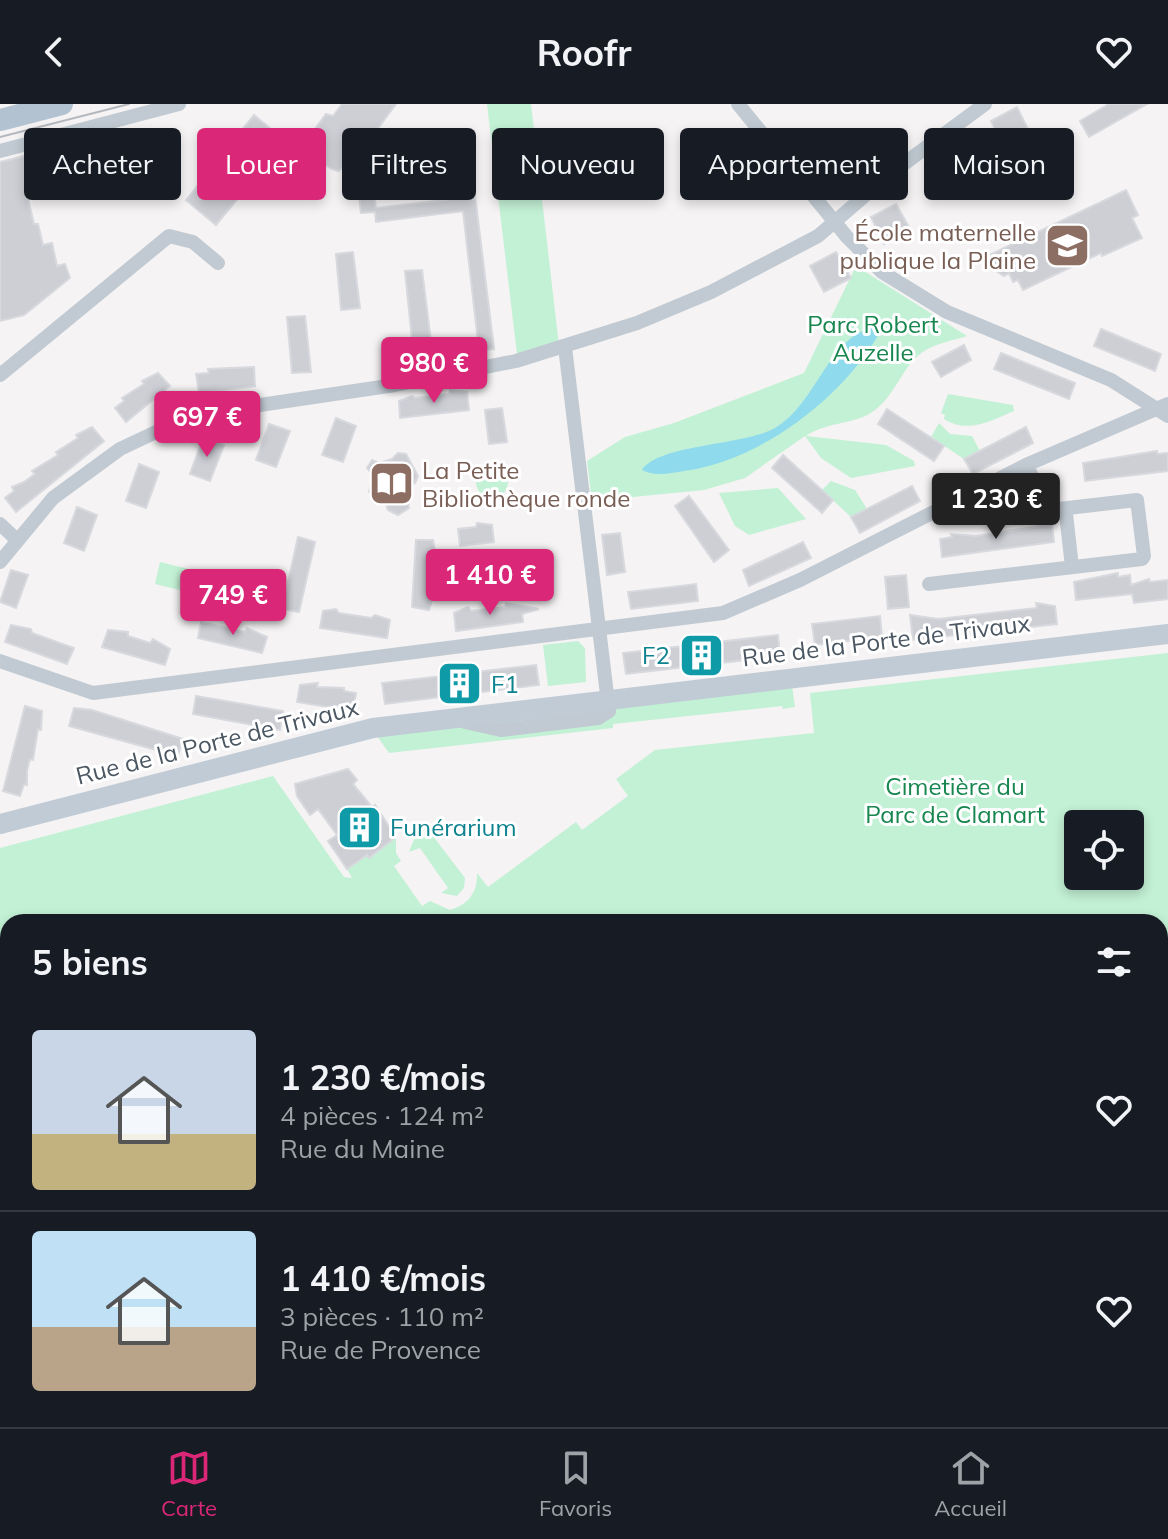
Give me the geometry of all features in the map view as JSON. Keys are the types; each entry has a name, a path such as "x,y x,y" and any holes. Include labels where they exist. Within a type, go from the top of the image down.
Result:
{"main road":[{"path":"0,120 62,104"}],"street":[{"path":"0,151 179,104"},
{"path":"738,104 836,223 882,272 947,312 1111,380 1165,409"},
{"path":"0,562 53,498 120,449 192,415 395,385 516,361 565,347 711,292 836,223 890,174 985,104"},
{"path":"0,375 169,236 193,242 218,263"},
{"path":"565,347 609,698"},
{"path":"0,661 93,693 723,613 800,580 1026,465 1165,409"},
{"path":"1026,465 1045,501 1066,514 1072,567"},
{"path":"929,584 1142,559 1144,556 1137,500 1059,509"},
{"path":"0,524 17,540"},
{"name":"Rue de la Porte de Trivaux","path":"0,824 361,730 609,698 1168,634"}],"green space":[{"path":"487,104 531,104 534,128 492,128 492,146"},
{"path":"499,200 542,200 559,346 517,354"},
{"name":"Parc Robert Auzelle","path":"856,266 967,336 936,345 917,356 886,400 869,414 821,428 806,436 886,445 914,461 915,466 851,478 821,458 805,436 745,478 704,490 592,501 587,461 625,437 674,423 804,373"},
{"path":"948,394 1013,405 1014,411 970,426 953,423 944,419 945,415 941,413"},
{"path":"939,423 950,434 972,436 980,451 964,459 931,437"},
{"path":"492,466 504,470 508,482 504,494 492,498 480,494 476,482 480,470"},
{"path":"831,481 855,490 867,509 851,517 822,490"},
{"path":"778,488 806,519 749,535 735,526 719,493"},
{"path":"160,562 201,572 196,594 155,584"},
{"path":"578,641 585,648 586,682 548,686 543,645"},
{"name":"Cimetière du Parc de Clamart","path":"1168,653 1168,914 0,914 0,848 273,776 344,877 352,878 347,869 367,855 369,858 396,837 396,853 401,861 394,866 422,906 430,901 450,910 471,897 477,873 488,887 576,822 582,830 628,796 616,779 655,750 814,733 810,693"},
{"path":"792,686 795,707 783,709 782,706 613,724 613,728 389,753 377,736"},
{"path":"426,827 465,878 464,888 457,896 441,893 448,888 420,848 409,852 417,832"}],"water":[{"path":"877,327 880,332 844,380 822,402 770,440 713,465 663,474 642,470 651,461 665,455 761,434 775,428 802,403 847,342 861,332"}],"building":[{"path":"342,104 396,104 378,128 342,128 342,169 339,171 326,165 326,128 316,128 326,114 333,116"},
{"path":"1109,104 1147,104 1089,137 1080,121"},
{"path":"1017,107 1028,128 994,128 991,121"},
{"path":"254,115 270,128 244,128"},
{"path":"24,156 24,200 28,200 43,245 52,243 57,266 65,264 70,278 24,315 0,321 0,162"},
{"path":"197,186 197,200 237,200 216,225 186,200"},
{"name":"École maternelle publique la Plaine","path":"1126,190 1138,215 1132,218 1142,238 1102,256 1101,253 1023,290 1018,280 1013,282 1009,273 1004,276 979,260"},
{"path":"359,200 375,200 376,208 444,200 476,200 494,349 479,350 463,211 376,222 375,212 361,213"},
{"path":"896,204 910,229 884,244 871,217"},
{"path":"353,252 360,308 341,310 336,254"},
{"path":"836,252 851,278 824,292 810,266"},
{"path":"422,270 433,357 414,359 405,271"},
{"path":"305,316 311,372 292,373 287,317"},
{"path":"1101,329 1161,354 1155,371 1094,346"},
{"path":"964,345 971,360 941,377 932,362"},
{"path":"1001,353 1075,383 1069,399 994,369"},
{"path":"254,367 255,386 199,393 196,374 209,373 208,369"},
{"path":"158,373 170,386 126,422 115,408 124,401 122,398 144,384 142,381"},
{"path":"450,390 467,392 469,410 400,418 399,401 412,396 449,394"},
{"path":"502,408 507,442 489,444 485,410"},
{"path":"887,409 944,446 934,461 878,424"},
{"path":"336,418 356,426 343,462 322,455"},
{"path":"269,424 290,431 276,467 256,460"},
{"path":"92,427 104,441 16,512 5,498 14,491 12,487 35,474 32,471 58,455 56,452 78,438 76,435"},
{"path":"1026,427 1033,443 973,474 964,459"},
{"path":"203,438 224,445 210,481 190,474"},
{"path":"1157,451 1157,454 1168,453 1168,471 1085,481 1083,463"},
{"name":"La Petite Bibliothèque ronde","path":"398,453 406,454 418,476 415,483 406,488 409,508 398,515 388,510 383,496 369,492 373,475 367,468 372,460 379,463 392,459"},
{"path":"783,455 833,500 822,513 772,468"},
{"path":"139,464 159,472 146,508 126,501"},
{"path":"912,486 920,501 860,533 851,517"},
{"path":"689,496 729,550 714,562 675,506"},
{"path":"77,507 97,515 84,551 64,543"},
{"path":"477,523 492,525 494,542 460,546 458,529 476,527"},
{"path":"1052,524 1054,542 942,557 940,539 952,537 951,534 976,536"},
{"path":"620,533 625,572 607,575 602,535"},
{"path":"298,537 315,542 299,612 282,609"},
{"path":"416,540 433,540 436,556 432,557 430,591 434,594 429,610 412,607"},
{"path":"803,542 811,558 749,586 743,570"},
{"path":"11,570 28,575 16,608 0,602"},
{"path":"1118,573 1118,577 1130,575 1131,585 1149,579 1150,582 1168,580 1168,599 1134,603 1132,594 1076,600 1074,582"},
{"path":"906,575 909,607 888,609 885,577"},
{"path":"696,584 698,601 631,609 628,592"},
{"path":"506,603 539,609 522,614 523,622 456,631 454,613 468,607 471,611 505,607"},
{"path":"1036,603 1055,606 1057,624 913,640 910,615 938,619 1037,608"},
{"path":"336,609 339,613 371,618 375,615 390,620 387,638 320,628 323,611"},
{"path":"880,616 882,637 815,645 812,624"},
{"path":"201,622 245,632 247,628 267,637 262,653 198,638"},
{"path":"11,625 31,629 32,633 74,648 67,664 5,642"},
{"path":"108,630 128,632 128,636 150,643 153,639 170,649 165,665 102,647"},
{"name":"F2","path":"778,635 780,656 626,674 623,653"},
{"name":"F1","path":"536,665 539,685 385,704 382,683"},
{"path":"318,683 317,687 344,688 344,691 356,693 353,711 297,702 300,685"},
{"path":"196,696 283,711 280,730 193,714"},
{"path":"25,706 42,711 41,730 38,729 33,760 30,759 27,785 24,784 20,796 3,791"},
{"path":"74,708 92,710 183,739 178,756 69,726"},
{"name":"Funérarium","path":"348,769 357,780 353,784 372,807 375,805 396,837 369,858 367,855 347,869 328,841 337,835 318,809 310,815 297,796 295,784"}],"tram line":[{"path":"0,137 129,104"}],"place":[{"name":"École maternelle publique la Plaine","path":"1067,246"},
{"name":"La Petite Bibliothèque ronde","path":"391,484"},
{"name":"F2","path":"701,655"},
{"name":"F1","path":"460,684"},
{"name":"Funérarium","path":"359,827"}]}
